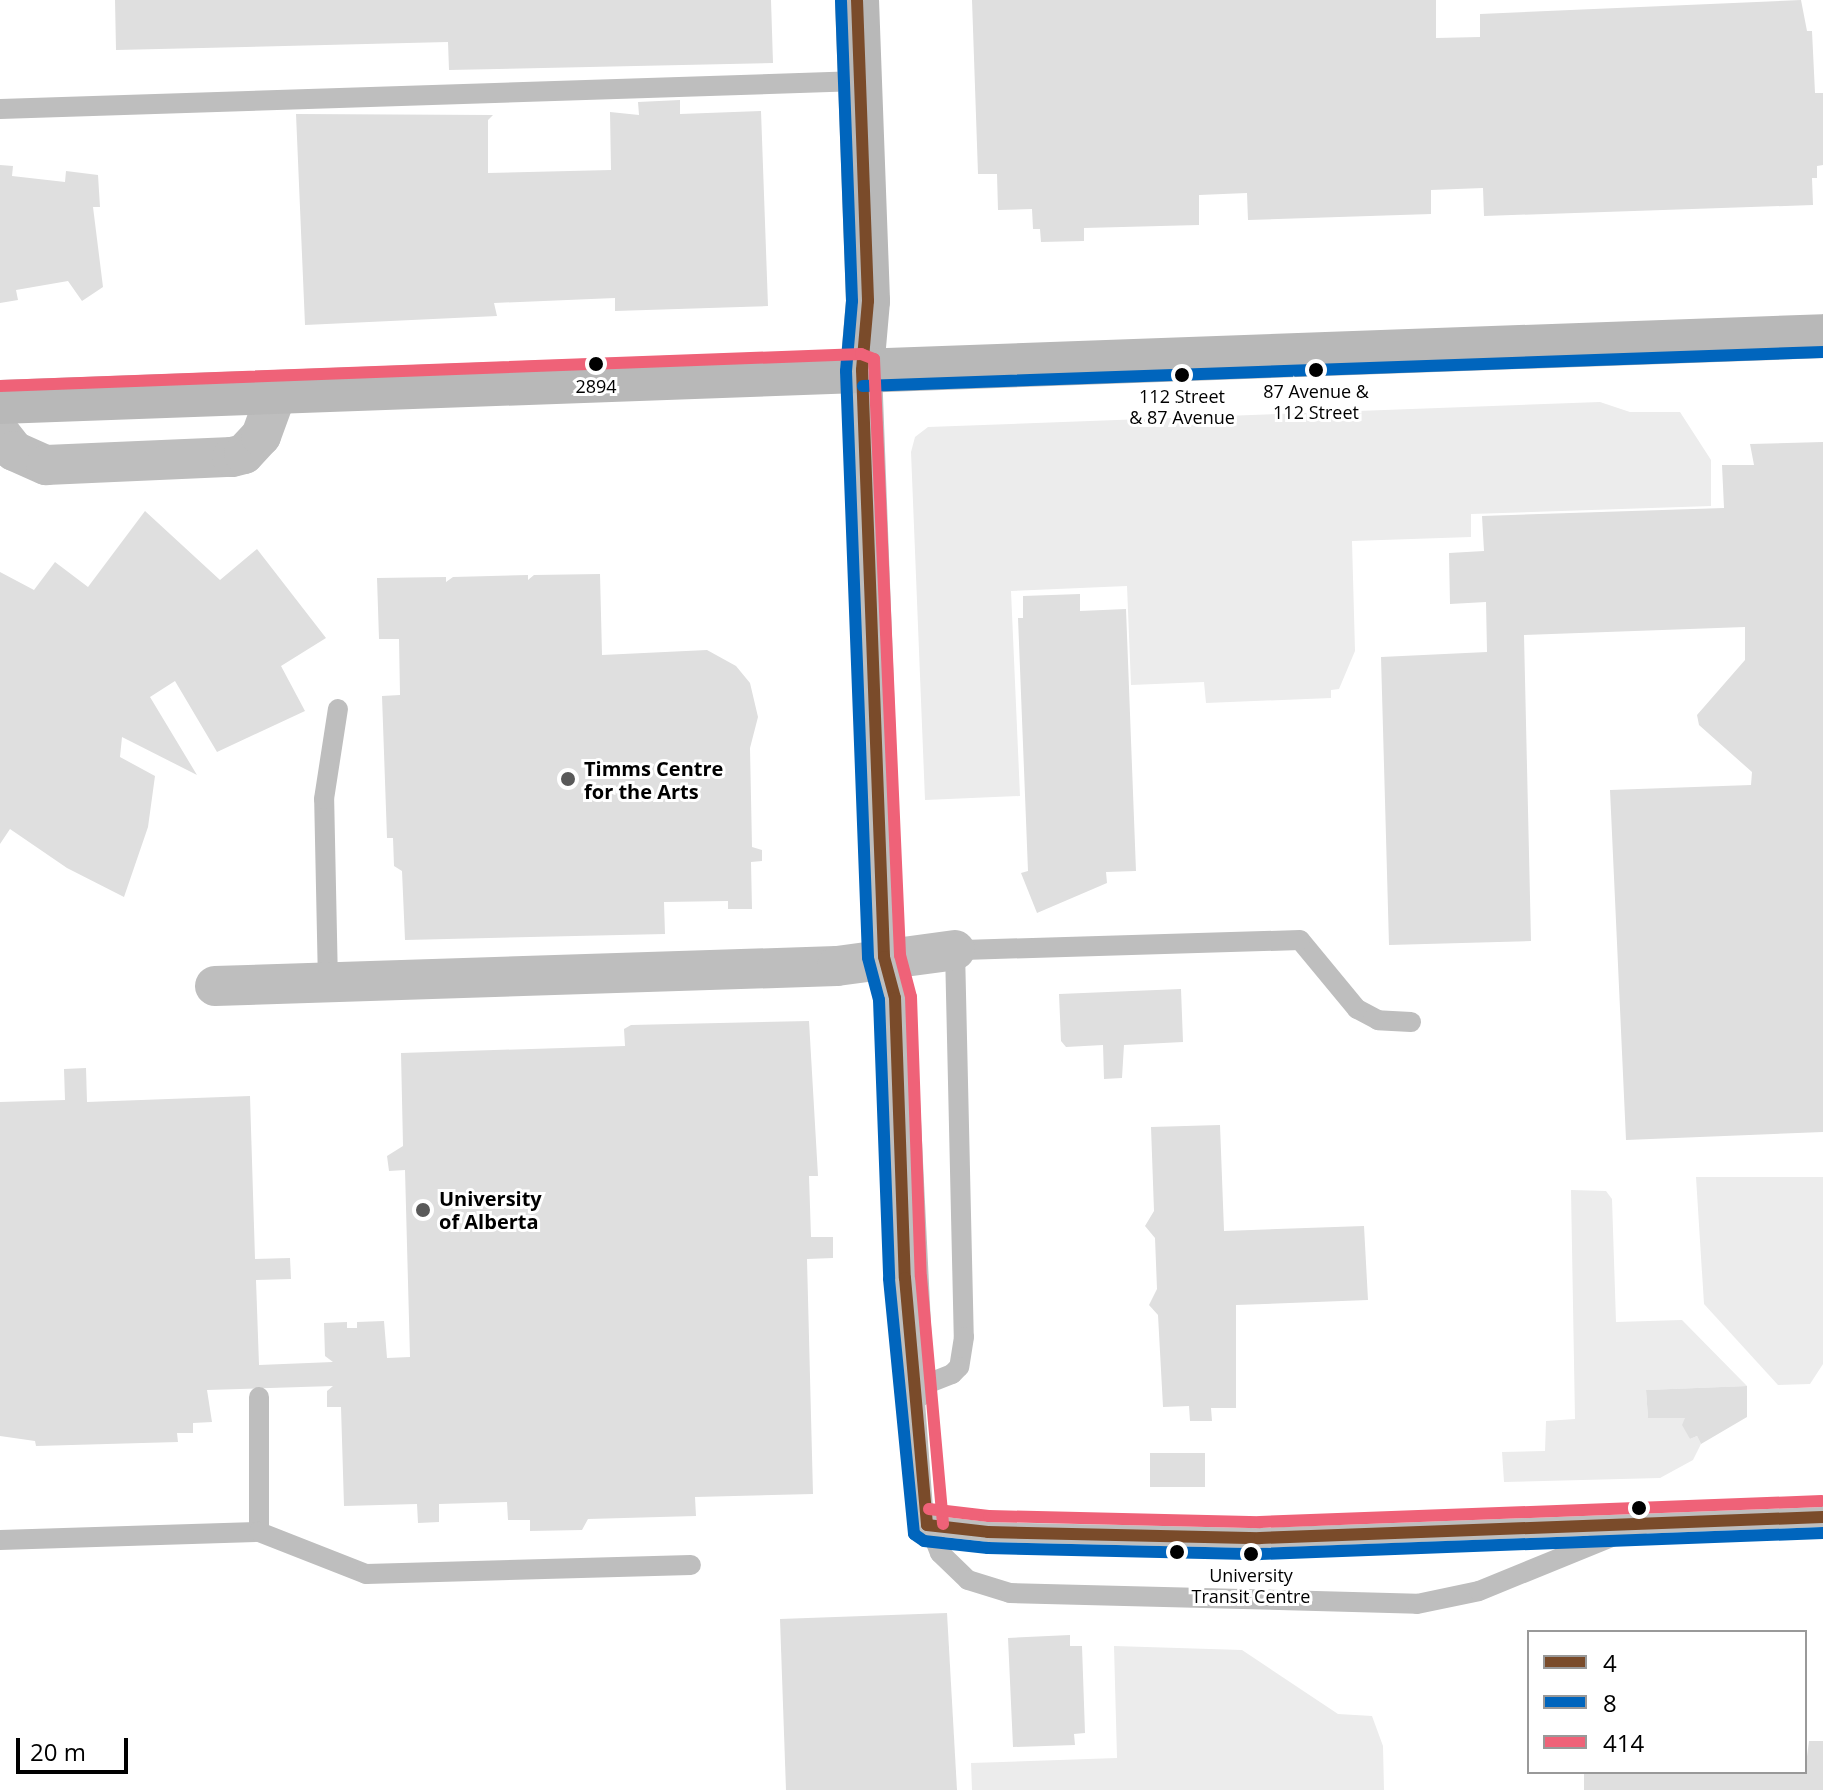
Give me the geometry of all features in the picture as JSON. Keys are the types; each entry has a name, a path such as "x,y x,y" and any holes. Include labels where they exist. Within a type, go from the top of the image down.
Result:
{"main road":[{"path":"857,0 868,301 862,370"},
{"path":"0,402 1823,336"}],"street":[{"path":"862,370 884,957 895,998 914,1389"},
{"path":"0,433 21,456 46,465 232,457 253,448 261,436 277,392"},
{"path":"215,986 837,966 884,957 955,950"}],"lane":[{"path":"0,109 860,81"},
{"path":"328,983 324,799 338,709"},
{"path":"1411,1022 1378,1020 1357,1009 1300,940 955,950 964,1337 959,1367 952,1374 914,1389 920,1487 927,1525 955,1570 968,1580 1010,1593 1417,1604 1479,1591 1643,1524"},
{"path":"259,1397 259,1532"},
{"path":"927,1525 988,1532 1178,1538 1823,1517"},
{"path":"0,1540 259,1532 366,1574 691,1565"}],"shaded area":[{"path":"1600,402 1630,412 1680,412 1711,460 1711,506 1471,514 1471,537 1352,541 1355,651 1339,689 1331,690 1331,698 1206,703 1204,682 1131,685 1127,586 1011,591 1020,796 925,800 911,452 915,437 928,427"},
{"path":"1696,1177 1823,1177 1823,1364 1810,1384 1778,1385 1704,1304"},
{"path":"1571,1190 1606,1191 1612,1199 1616,1322 1682,1320 1747,1386 1646,1390 1648,1418 1685,1418 1690,1439 1697,1436 1701,1444 1693,1460 1660,1478 1504,1482 1502,1452 1545,1451 1546,1421 1575,1419"},
{"path":"1114,1646 1242,1650 1338,1714 1372,1716 1383,1746 1384,1790 972,1790 971,1763 1117,1758"}],"building":[{"path":"115,0 771,0 773,63 449,70 448,42 116,50"},
{"path":"972,0 1436,0 1436,38 1480,37 1480,14 1801,0 1807,31 1812,31 1815,93 1823,93 1823,165 1817,166 1817,178 1812,178 1813,205 1484,216 1483,188 1431,190 1431,214 1248,220 1247,193 1199,195 1199,225 1084,228 1084,241 1041,242 1040,229 1033,229 1032,209 998,210 997,174 978,174"},
{"path":"680,100 680,114 761,111 768,306 615,311 615,298 494,303 497,316 305,325 296,114 493,115 488,120 488,173 611,170 610,112 639,115 638,102"},
{"path":"0,165 13,166 12,176 65,182 66,171 98,175 100,207 93,207 103,287 82,301 68,281 16,290 18,300 0,303"},
{"path":"1823,442 1823,1132 1626,1140 1610,790 1751,785 1752,772 1699,725 1697,715 1745,660 1745,627 1524,635 1531,941 1389,945 1381,657 1487,652 1486,602 1450,604 1449,553 1484,551 1482,516 1724,508 1722,465 1754,465 1750,444"},
{"path":"145,511 220,580 257,549 326,638 281,666 305,711 217,752 175,681 150,697 197,775 122,737 120,757 155,776 148,827 124,897 67,868 10,829 0,844 0,572 34,590 55,562 88,587"},
{"name":"Timms Centre for the Arts","path":"600,574 602,655 707,650 736,666 750,683 758,717 750,748 752,847 762,850 762,861 751,862 752,909 728,909 728,901 664,902 665,934 405,940 402,871 394,866 393,838 387,838 382,696 400,695 399,639 379,639 377,578 446,577 446,582 453,577 528,575 528,580 534,575"},
{"path":"1080,594 1080,611 1126,609 1136,871 1106,872 1107,883 1037,913 1021,873 1028,871 1018,618 1023,618 1023,596"},
{"path":"1181,989 1183,1042 1124,1045 1122,1078 1104,1079 1103,1045 1066,1047 1061,1041 1059,994"},
{"path":"809,1021 818,1176 809,1176 811,1237 833,1237 833,1258 807,1259 813,1494 695,1497 696,1516 588,1519 582,1530 530,1531 530,1520 508,1520 507,1502 439,1504 439,1522 418,1523 417,1504 344,1506 341,1407 327,1407 327,1391 333,1386 207,1390 212,1422 193,1423 193,1433 177,1433 178,1442 36,1446 35,1441 0,1436 0,1102 65,1100 64,1069 86,1068 87,1102 250,1096 255,1259 290,1258 291,1279 256,1280 259,1365 333,1362 325,1356 324,1323 347,1322 347,1328 357,1328 357,1322 384,1321 387,1358 410,1357 405,1170 389,1171 387,1156 403,1146 401,1053 625,1046 624,1029 631,1025"},
{"path":"1220,1125 1224,1231 1364,1226 1368,1300 1236,1305 1236,1408 1211,1408 1212,1421 1190,1421 1189,1406 1163,1407 1158,1315 1149,1305 1157,1289 1155,1238 1145,1226 1154,1211 1151,1127"},
{"path":"1747,1386 1747,1417 1701,1444 1697,1436 1690,1439 1682,1425 1685,1418 1648,1418 1646,1390"},
{"path":"1150,1453 1205,1453 1205,1487 1150,1487"},
{"path":"947,1613 957,1790 786,1790 780,1619"},
{"path":"1070,1635 1070,1646 1082,1646 1085,1733 1074,1734 1075,1745 1013,1747 1008,1638"},
{"path":"1809,1741 1823,1741 1823,1790 1584,1790 1584,1774 1807,1774"}],"transit line":[{"name":"4","path":"857,0 868,301 862,370 884,957 895,998 905,1278 927,1525"},
{"name":"8","path":"841,1 852,301 846,371 868,958 879,1000 889,1279 914,1534 924,1541 988,1548 1260,1554 1823,1533"},
{"name":"8","path":"863,386 1823,352"},
{"name":"414","path":"0,386 861,354 874,359 900,955 911,997 921,1277 943,1524"},
{"name":"414","path":"929,1509 989,1516 1260,1522 1822,1501"},
{"name":"4","path":"927,1525 988,1532 1260,1538 1823,1517"}],"place":[{"name":"2894","path":"596,364"},
{"name":"87 Avenue & 112 Street","path":"1316,370"},
{"name":"112 Street & 87 Avenue","path":"1182,375"},
{"name":"Timms Centre for the Arts","path":"568,779"},
{"name":"University of Alberta","path":"423,1210"},
{"name":"University Transit Centre","path":"1251,1554"}]}
